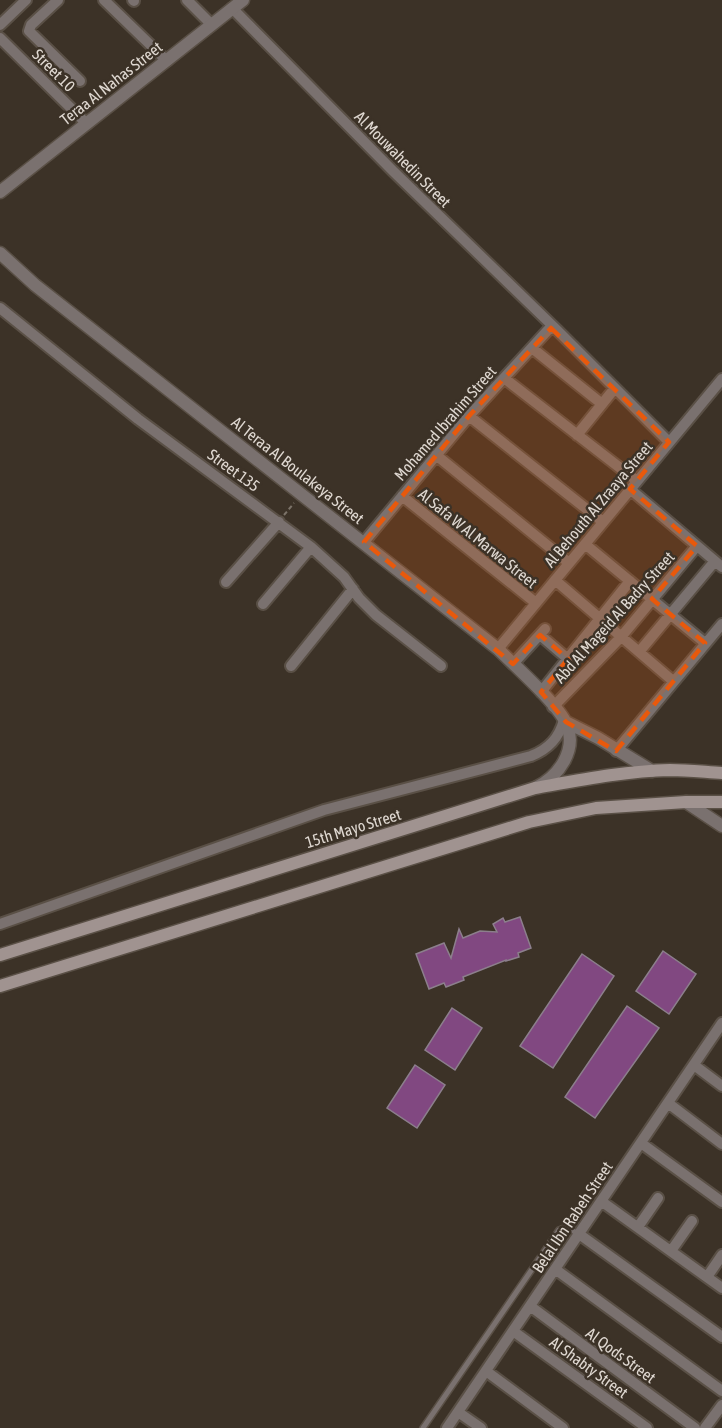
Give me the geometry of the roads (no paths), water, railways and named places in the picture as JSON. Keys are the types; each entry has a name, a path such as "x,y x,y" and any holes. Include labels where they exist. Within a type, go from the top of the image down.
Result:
{"main road":[{"name":"15th Mayo Street","path":"0,955 535,788 601,776 652,771 722,773"},
{"path":"0,986 529,822 597,808 722,802"}],"street":[{"path":"0,25 26,0"},
{"path":"58,0 32,25 29,31 80,81"},
{"path":"104,0 167,61"},
{"path":"187,0 212,25"},
{"name":"Teraa Al Nahas Street","path":"0,192 243,0"},
{"name":"Al Mouwahedin Street","path":"232,9 669,442"},
{"name":"Street 10","path":"0,38 87,124"},
{"name":"Al Teraa Al Boulakeya Street","path":"0,253 35,285 498,649 541,692 565,721 652,771"},
{"name":"Street 135","path":"0,308 119,405 279,522 344,577 376,615 441,666"},
{"name":"Mohamed Ibrahim Street","path":"364,542 469,416 548,330 554,328"},
{"path":"532,348 602,405"},
{"path":"504,378 577,435 718,564 670,614 639,652"},
{"name":"Al Behouth Al Zraaya Street","path":"498,649 722,378"},
{"path":"577,435 615,388"},
{"path":"469,416 603,522"},
{"path":"436,455 569,563"},
{"name":"Al Safa W Al Marwa Street","path":"402,496 536,603"},
{"path":"226,582 279,522"},
{"path":"585,544 705,643"},
{"name":"Abd Al Mageid Al Badry Street","path":"553,707 621,637 697,546"},
{"path":"263,604 311,548"},
{"path":"555,580 674,681"},
{"path":"541,692 630,581"},
{"path":"291,666 353,590"},
{"path":"616,751 722,624"},
{"path":"513,664 543,632 568,659"},
{"path":"535,788 552,777 564,761 570,742 565,721"},
{"path":"0,924 324,810 531,756 553,742 565,721"},
{"path":"686,802 722,826"},
{"name":"Belal Ibn Rabeh Street","path":"447,1428 720,1029"},
{"path":"694,1065 722,1086"},
{"path":"668,1103 722,1144"},
{"path":"641,1143 722,1202"},
{"path":"638,1227 658,1198"},
{"path":"602,1201 722,1288"},
{"path":"670,1251 692,1221"},
{"path":"579,1234 722,1337"},
{"path":"707,1277 722,1255"},
{"path":"555,1269 722,1391"},
{"name":"Al Qods Street","path":"530,1306 695,1428"},
{"name":"Al Shabty Street","path":"513,1331 647,1428"},
{"path":"486,1371 563,1428"},
{"path":"711,1426 722,1405"},
{"path":"458,1412 481,1428"}],"lane":[{"path":"423,1428 559,1230 567,1227 579,1234"}]}
